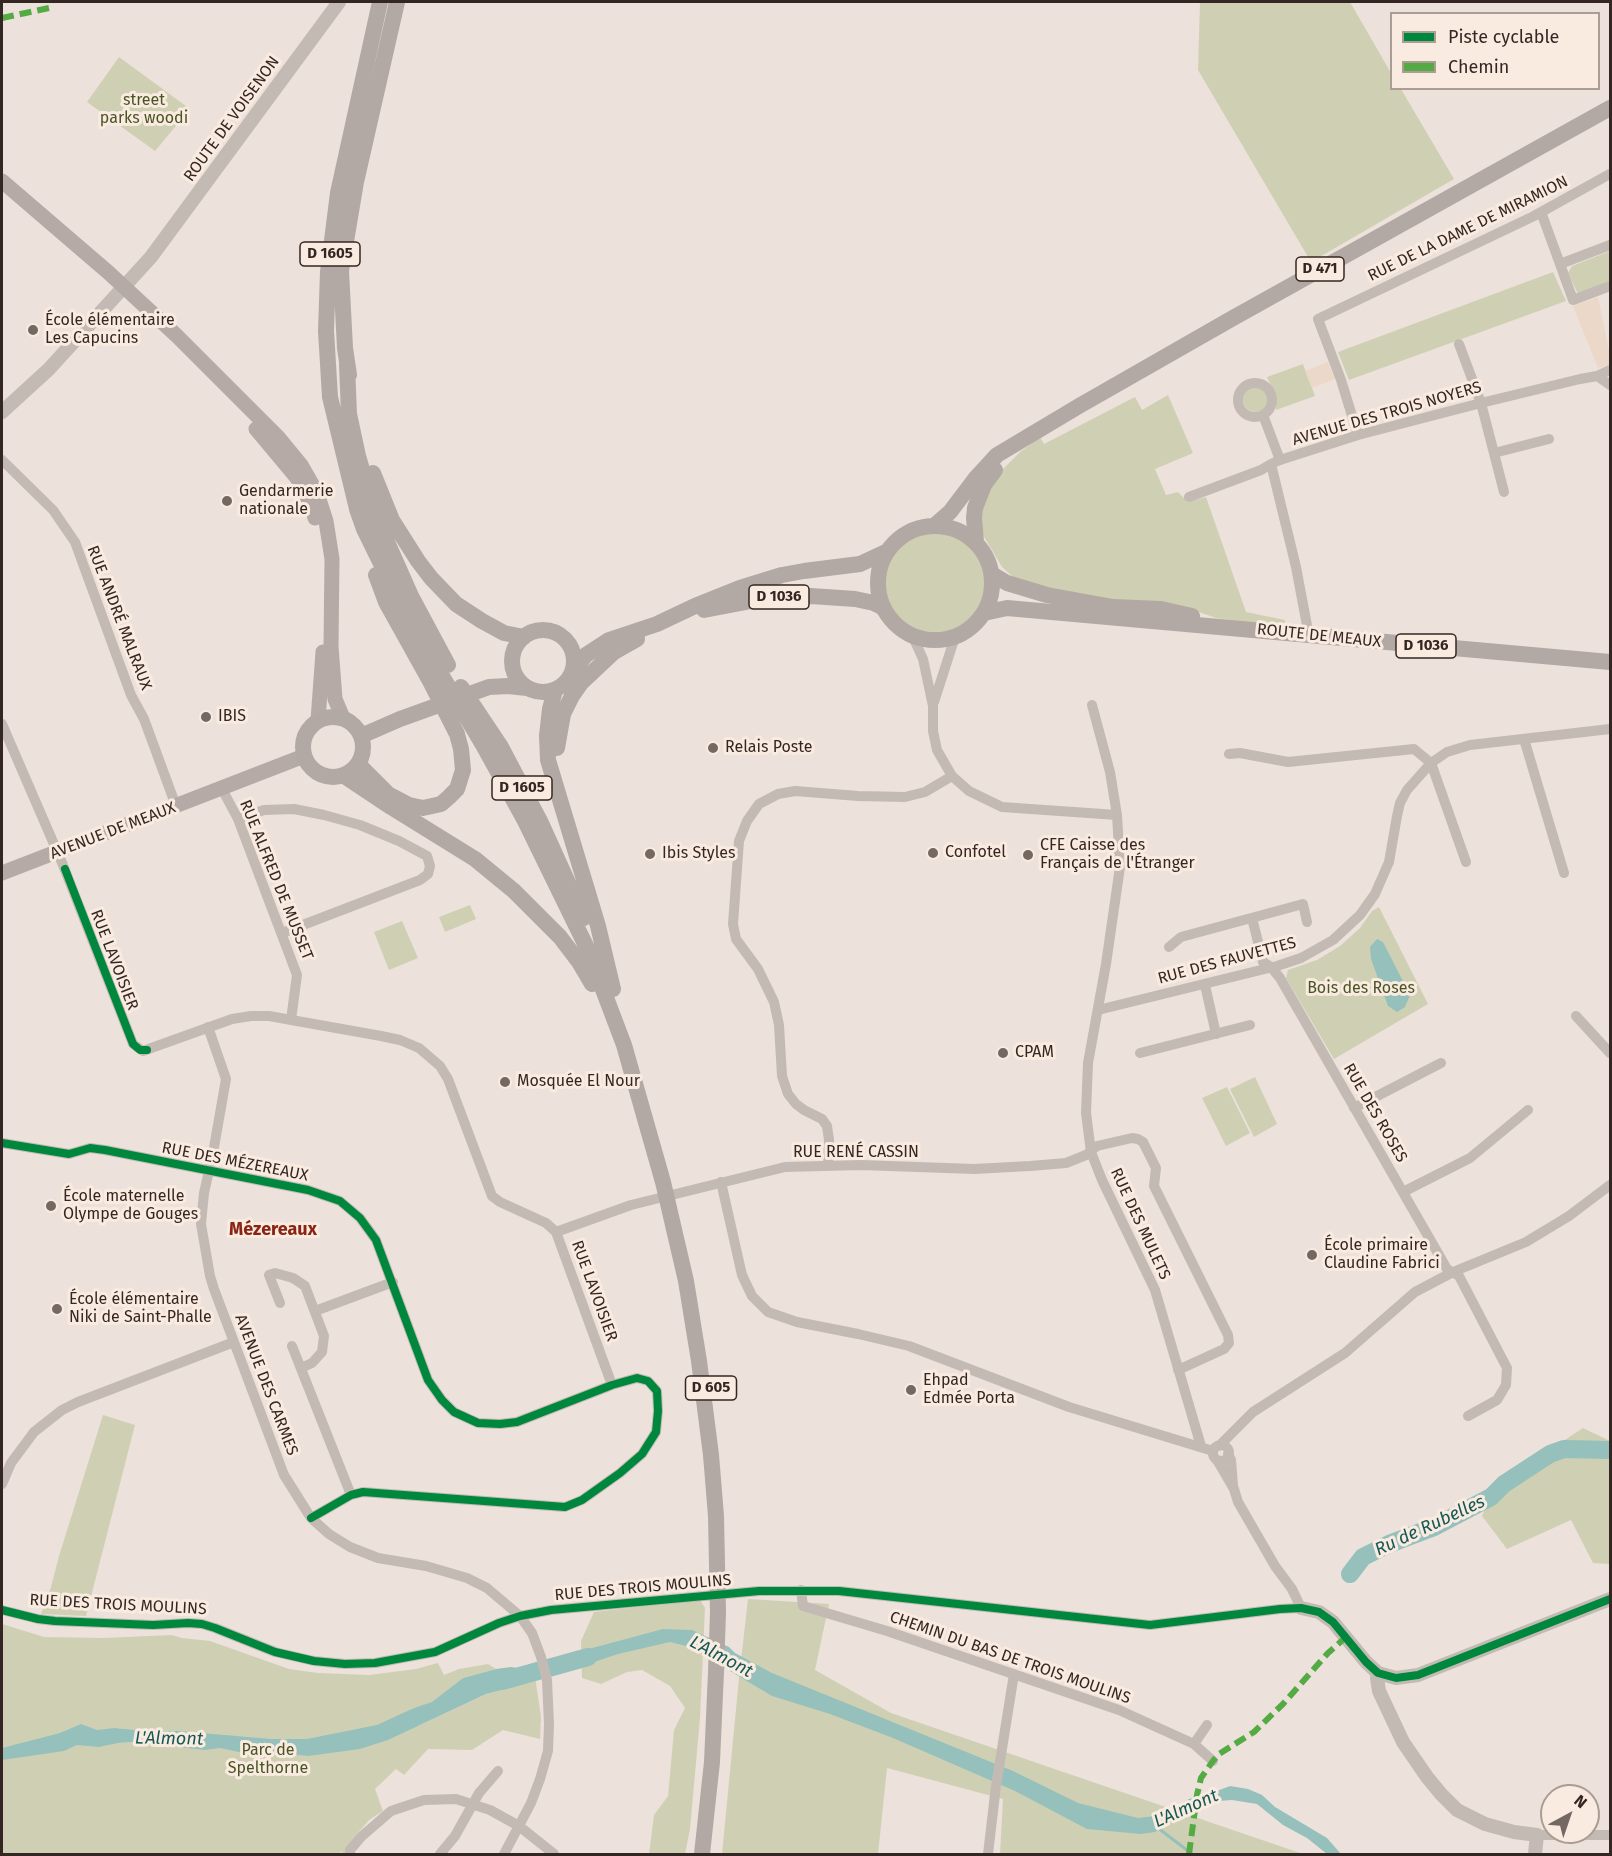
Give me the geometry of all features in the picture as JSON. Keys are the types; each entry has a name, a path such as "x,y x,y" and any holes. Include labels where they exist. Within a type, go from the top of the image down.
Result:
{"main road":[{"name":"D 1605","path":"380,2 338,194 328,272 326,331 330,397 364,529 423,644 525,821 588,950 624,1045"},
{"name":"D 1605","path":"397,2 356,182 341,271 350,414 358,456 376,517 411,596 453,675 501,747 541,823 614,989"},
{"name":"D 471","path":"934,526 958,503 975,478 997,455 1233,318 1611,108"},
{"path":"2,181 110,273 162,321 278,437 301,465 317,493 326,521 332,559 331,646 335,699 344,718 357,729 363,746 358,764 352,770 343,776 324,776 309,765 304,756 305,736 318,720 331,717 344,718"},
{"path":"2,194 141,314 248,420 297,478 312,507 323,552 323,668 318,720"},
{"path":"347,365 375,478 392,519 418,561 456,604 504,633 524,637"},
{"name":"D 471","path":"976,542 975,508 984,485 1000,464 1032,434"},
{"path":"934,526 959,531 976,542 985,555 992,574 991,597 984,613 969,629 955,637 935,640 912,635 894,622 884,608 878,579 880,566 895,543 906,533 934,526"},
{"path":"358,764 388,794 410,805 423,808 441,804 449,797 457,789 463,770 457,734 386,602 367,552 364,529"},
{"name":"D 1036","path":"573,670 591,651 609,640 657,624 740,588 782,575 860,564 888,552"},
{"name":"ROUTE DE MEAUX","path":"992,574 1007,583 1047,595 1113,607 1161,609 1242,629"},
{"name":"D 1036","path":"674,617 740,602 788,597 823,596 855,599 874,603 884,608"},
{"name":"ROUTE DE MEAUX","path":"984,613 1007,608 1611,662"},
{"path":"557,789 558,735 563,714 572,696 581,683 614,652 643,636 657,624"},
{"path":"489,687 500,677 517,645 532,632 542,630 561,636 573,652 573,670 563,686 545,693 536,692 520,682 515,674 512,664 513,654"},
{"name":"D 1036","path":"561,636 581,641 609,640"},
{"path":"361,736 489,687 527,688"},
{"path":"555,690 550,709 547,746 552,775 598,926 614,989"},
{"name":"AVENUE DE MEAUX","path":"2,873 304,756"},
{"path":"343,776 474,859 514,891 560,937 579,962 624,1045"},
{"name":"D 605","path":"614,989 666,1160 692,1275 708,1362 717,1442 724,1680 702,1854"},
{"name":"D 605","path":"624,1045 663,1182 691,1313 711,1455 721,1573"},
{"name":"D 605","path":"710,1854 718,1783 718,1732"}],"street":[{"name":"ROUTE DE VOISENON","path":"2,412 49,369 151,257 339,2"},
{"name":"RUE DE LA DAME DE MIRAMION","path":"1358,435 1341,380 1318,319 1441,262 1611,174"},
{"path":"1541,212 1573,300 1611,286"},
{"path":"1560,264 1611,245"},
{"path":"1459,344 1481,403 1504,492"},
{"name":"AVENUE DES TROIS NOYERS","path":"1189,497 1261,470 1276,462 1358,435 1597,376 1611,370"},
{"path":"1597,376 1611,385"},
{"path":"1263,415 1276,462 1309,636"},
{"path":"1494,453 1549,439"},
{"name":"RUE ANDRÉ MALRAUX","path":"2,460 53,510 75,542 131,695 144,719 176,806"},
{"path":"912,635 923,659 933,706 933,731 937,750 952,776 969,791 1002,807 1117,815"},
{"path":"933,706 955,637"},
{"name":"RUE DES MULETS","path":"1092,705 1110,772 1117,815 1120,867 1088,1063 1086,1097 1091,1152 1102,1180 1155,1290 1201,1446"},
{"path":"2,724 57,852"},
{"path":"1431,763 1447,752 1470,745 1611,729"},
{"path":"1524,739 1564,873"},
{"path":"1229,754 1240,753 1288,762 1414,749 1431,763 1466,862"},
{"name":"RUE DES FAUVETTES","path":"1098,1010 1271,967 1301,958 1333,940 1360,915 1375,894 1389,862 1400,803 1414,781 1431,763"},
{"path":"828,1166 827,1126 822,1119 796,1104 788,1094 782,1076 779,1024 774,1002 759,969 736,939 733,924 739,841 747,821 759,804 778,794 795,791 894,798 925,792 952,776"},
{"name":"RUE ALFRED DE MUSSET","path":"223,788 238,819 297,975 291,1020"},
{"path":"238,819 264,810 294,809 360,825 399,841 427,856 430,866 428,874 420,880 282,933"},
{"name":"RUE LAVOISIER","path":"57,852 133,1044 143,1051 232,1019 269,1016 400,1040 419,1048 440,1066 448,1079 492,1196 546,1223 556,1232 612,1385"},
{"path":"1169,946 1181,936 1303,904 1307,922"},
{"name":"RUE DES ROSES","path":"1252,918 1263,962 1271,967 1280,978 1447,1269 1459,1276 1507,1368 1506,1385 1497,1400 1468,1416"},
{"path":"1205,985 1216,1034"},
{"path":"1576,1016 1611,1053"},
{"path":"1140,1053 1250,1025"},
{"name":"AVENUE DES CARMES","path":"208,1027 226,1079 204,1193 201,1224 210,1276 285,1475 311,1518 329,1534 350,1547 378,1558 426,1566 467,1578 487,1588 520,1616 532,1633 541,1657 547,1680 548,1751 531,1803 504,1854"},
{"path":"1354,1108 1440,1063"},
{"path":"1403,1192 1470,1158 1528,1110"},
{"name":"RUE RENÉ CASSIN","path":"556,1232 642,1202 785,1167 938,1169 1019,1167 1066,1163 1077,1160 1091,1152 1096,1146 1132,1138 1138,1139 1143,1142 1156,1168 1154,1186 1228,1335 1229,1343 1224,1349 1178,1370"},
{"name":"RUE DES MÉZEREAUX","path":"2,1143 69,1154 90,1148 97,1149 308,1190 340,1201 360,1218 376,1240 428,1380 454,1412 478,1423 517,1422 612,1385 637,1378 648,1381 657,1391 656,1432 642,1454 582,1500 565,1508 363,1492 351,1495"},
{"path":"721,1182 742,1275 752,1296 768,1312 797,1322 909,1347 1069,1407 1221,1452 1231,1460 1234,1489 1244,1511 1275,1566 1292,1589 1301,1608 1319,1612 1333,1622 1378,1673 1396,1678 1418,1676 1611,1599"},
{"path":"1221,1452 1253,1412 1345,1353 1415,1292 1453,1272 1526,1242 1569,1216 1611,1185"},
{"path":"280,1303 269,1275 275,1273 293,1278 304,1286 324,1336 322,1352 312,1364 301,1368"},
{"path":"315,1311 393,1282"},
{"path":"2,1484 11,1463 34,1432 62,1410 234,1342"},
{"path":"292,1346 351,1495 311,1518"},
{"name":"CHEMIN DU BAS DE TROIS MOULINS","path":"801,1590 802,1606 887,1631 1119,1710 1194,1744 1213,1761"},
{"name":"RUE DES TROIS MOULINS","path":"2,1610 55,1621 153,1625 202,1624 275,1652 314,1661 345,1664 375,1663 435,1652 499,1623 550,1610 759,1591 839,1591 1150,1625 1301,1608"},
{"path":"1378,1673 1380,1691 1403,1742 1427,1777 1457,1810 1485,1824 1514,1832 1536,1835 1611,1835"},
{"path":"988,1854 999,1765 1014,1674"},
{"path":"1194,1744 1207,1725"},
{"path":"440,1854 455,1836 479,1793 498,1771"},
{"path":"350,1854 350,1850 361,1837 391,1811 424,1800 456,1799 490,1810 519,1826 554,1854"},
{"path":"1536,1835 1536,1854"}],"green space":[{"path":"1200,2 1350,2 1390,71 1390,90 1402,90 1454,179 1311,262 1198,70"},
{"name":"street parks woodi","path":"119,57 190,109 155,151 87,102"},
{"path":"1610,251 1610,283 1578,294 1568,273 1572,266"},
{"path":"1553,272 1566,301 1349,380 1338,352"},
{"path":"1303,364 1315,396 1276,410 1276,396 1267,377"},
{"path":"1256,386 1265,390 1269,399 1265,408 1256,412 1247,408 1243,399 1247,390"},
{"path":"1168,395 1193,453 1155,469 1166,495 1178,492 1188,502 1206,497 1246,612 1285,620 1284,628 1216,618 1199,612 1113,601 1040,586 1013,577 1002,567 983,535 979,517 986,493 999,473 1020,452 1040,437 1044,444 1135,397 1142,410"},
{"path":"936,532 955,536 972,547 983,564 987,583 983,602 972,619 955,630 936,634 917,630 900,619 889,602 885,583 889,564 900,547 917,536"},
{"path":"470,905 476,919 445,932 439,917"},
{"name":"Bois des Roses","path":"1379,907 1428,1004 1334,1059 1286,978 1288,970 1317,960 1340,946 1360,928 1372,911"},
{"path":"402,921 418,958 389,970 374,932"},
{"path":"1255,1077 1277,1124 1254,1137 1230,1089"},
{"path":"1227,1087 1250,1133 1226,1146 1202,1098"},
{"path":"103,1415 135,1425 86,1616 41,1614 51,1587"},
{"path":"1583,1428 1610,1441 1610,1564 1593,1563 1571,1520 1507,1549 1482,1516 1495,1486"},
{"path":"748,1599 829,1604 815,1670 891,1713 1303,1854 1000,1854 1003,1799 887,1768 878,1854 722,1854"},
{"path":"700,1600 705,1608 700,1718 690,1829 685,1854 649,1854 654,1815 668,1796 674,1730 685,1708 670,1686 642,1670 627,1672 601,1684 582,1678 581,1641 594,1612"},
{"name":"Parc de Spelthorne","path":"2,1624 44,1637 103,1638 172,1635 210,1641 289,1669 318,1673 369,1675 416,1669 438,1663 444,1675 459,1669 488,1664 496,1669 463,1678 432,1703 411,1709 418,1726 486,1694 506,1689 535,1676 541,1717 540,1739 503,1730 472,1750 428,1749 404,1775 396,1769 375,1789 383,1811 369,1820 352,1840 344,1854 341,1852 338,1854 2,1854","holes":["115,1728 163,1731 134,1742 119,1743"]}],"shaded area":[{"path":"1598,297 1610,365 1598,368 1573,306"},
{"path":"1328,362 1335,379 1312,388 1305,371"}],"water":[{"path":"1377,939 1383,942 1410,995 1405,1007 1397,1012 1388,1006 1371,959 1370,947"},
{"path":"663,1629 692,1630 729,1647 735,1653 772,1673 1013,1771 1078,1803 1138,1818 1163,1815 1189,1799 1230,1786 1248,1789 1262,1795 1275,1807 1327,1838 1341,1854 1327,1854 1307,1838 1283,1825 1257,1804 1232,1800 1219,1801 1189,1811 1155,1832 1141,1834 1087,1829 1015,1791 893,1738 830,1714 772,1696 690,1647 670,1642 591,1663 566,1667 561,1660 570,1654"},
{"path":"511,1667 524,1669 525,1679 506,1689 486,1694 388,1740 360,1749 308,1756 271,1752 239,1752 220,1748 205,1750 134,1742 99,1747 77,1745 64,1751 2,1760 2,1748 60,1733 81,1724 97,1730 115,1728 271,1739 307,1739 377,1725 432,1702 463,1678"}],"waterway":[{"name":"Ru de Rubelles","path":"1350,1574 1363,1557 1389,1544 1434,1527 1491,1497 1504,1484 1550,1454 1564,1449 1610,1450"},
{"name":"L'Almont","path":"502,1681 588,1657"},
{"path":"1158,1828 1192,1854"}],"marked path":[{"path":"2,18 49,8 51,2"},
{"path":"1189,1854 1201,1778 1213,1761 1219,1754 1254,1732 1346,1637"}],"cycle path":[{"path":"65,869 133,1044 140,1050 147,1050"},
{"path":"2,1143 69,1154 90,1148 105,1150 308,1190 340,1201 360,1218 376,1240 428,1380 454,1412 478,1423 517,1422 612,1385 637,1378 648,1381 657,1391 656,1432 642,1454 582,1500 565,1507 363,1492 351,1495 311,1518"},
{"path":"2,1610 55,1621 153,1625 202,1624 275,1652 314,1661 345,1664 375,1663 435,1652 499,1623 551,1610 759,1591 839,1591 1150,1625 1301,1608 1319,1612 1333,1622 1378,1673 1396,1678 1418,1675 1610,1599"}],"place":[{"name":"École élémentaire Les Capucins","path":"33,330"},
{"name":"Gendarmerie nationale","path":"227,501"},
{"name":"IBIS","path":"206,717"},
{"name":"Relais Poste","path":"713,748"},
{"name":"Confotel","path":"933,853"},
{"name":"Ibis Styles","path":"650,854"},
{"name":"CFE Caisse des Français de l'Étranger","path":"1028,855"},
{"name":"CPAM","path":"1003,1053"},
{"name":"Mosquée El Nour","path":"505,1082"},
{"name":"École maternelle Olympe de Gouges","path":"51,1206"},
{"name":"École primaire Claudine Fabrici","path":"1312,1255"},
{"name":"École élémentaire Niki de Saint-Phalle","path":"57,1309"},
{"name":"Ehpad Edmée Porta","path":"911,1390"}],"district":[{"name":"Mézereaux","path":"273,1230"}]}
